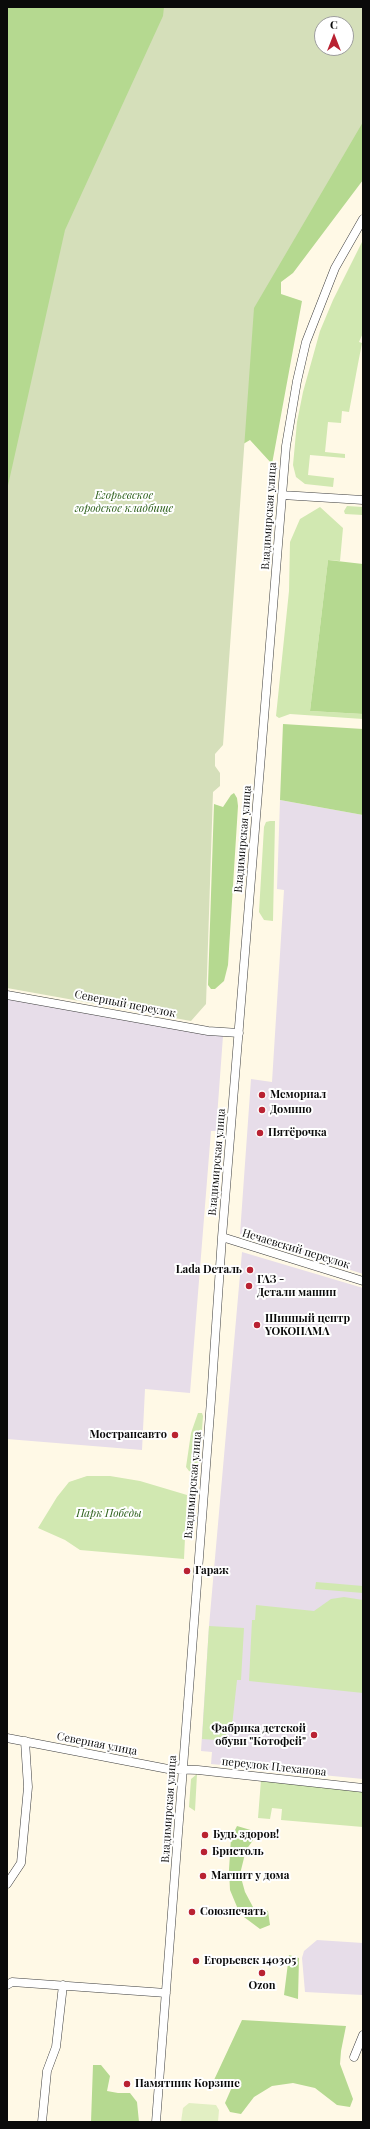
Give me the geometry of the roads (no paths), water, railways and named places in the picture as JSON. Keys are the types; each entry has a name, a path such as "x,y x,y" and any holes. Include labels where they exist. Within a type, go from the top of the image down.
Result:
{"street":[{"name":"Владимирская улица","path":"156,2122 222,1237 288,432 306,342 336,268 363,219"},
{"path":"282,496 363,500"},
{"name":"Северный переулок","path":"7,995 208,1030 239,1033"},
{"name":"Нечаевский переулок","path":"222,1237 363,1281"},
{"name":"Северная улица","path":"7,1738 140,1764 183,1770"},
{"path":"7,1884 21,1863 28,1787 25,1741"},
{"name":"переулок Плеханова","path":"183,1770 363,1788"},
{"path":"7,1985 12,1982 166,1993"},
{"path":"42,2122 47,2071 56,2047 63,1985"},
{"path":"354,2057 363,2035"}],"place":[{"name":"Мемориал","path":"262,1095"},
{"name":"Домино","path":"262,1110"},
{"name":"Пятёрочка","path":"260,1133"},
{"name":"Lada Dеталь","path":"250,1270"},
{"name":"ГАЗ - Детали машин","path":"249,1286"},
{"name":"Шинный центр YOKOHAMA","path":"257,1325"},
{"name":"Мострансавто","path":"175,1435"},
{"name":"Гараж","path":"187,1571"},
{"name":"Фабрика детской обуви \"Котофей\"","path":"314,1735"},
{"name":"Будь здоров!","path":"205,1835"},
{"name":"Бристоль","path":"204,1852"},
{"name":"Магнит у дома","path":"203,1876"},
{"name":"Союзпечать","path":"192,1912"},
{"name":"Егорьевск 140305","path":"196,1961"},
{"name":"Ozon","path":"262,1973"},
{"name":"Памятник Корзине","path":"127,2084"}],"park label":[{"name":"Егорьевское городское кладбище","path":"124,502"},
{"name":"Парк Победы","path":"109,1514"}]}
